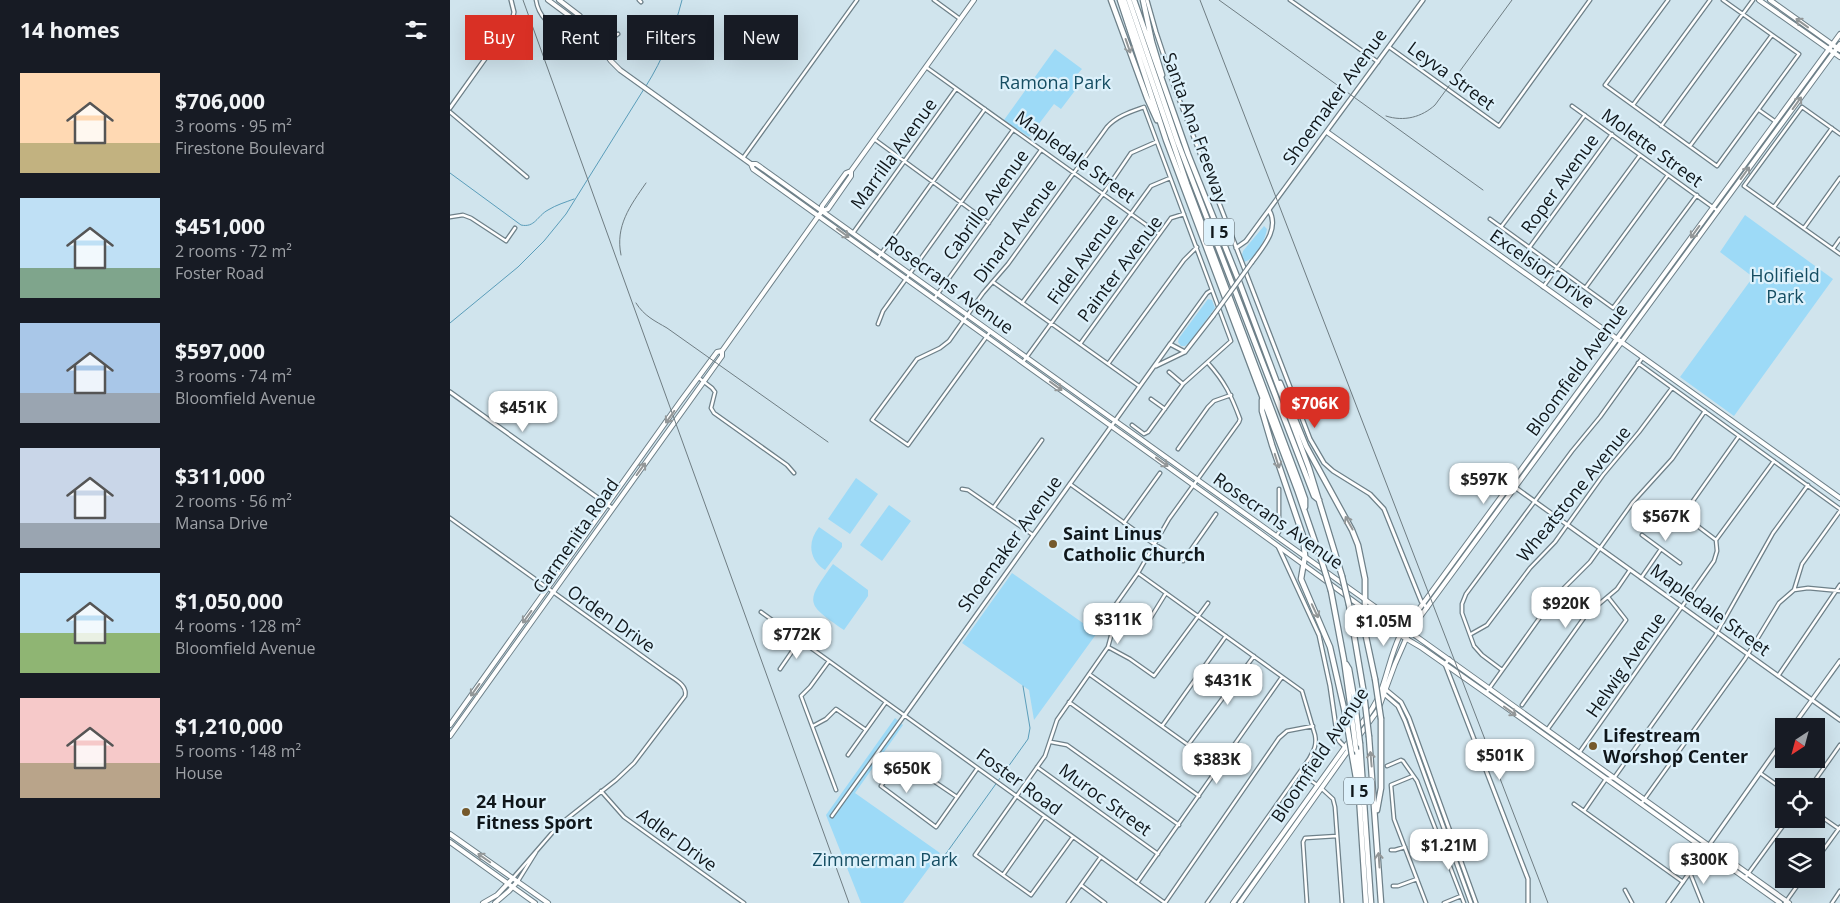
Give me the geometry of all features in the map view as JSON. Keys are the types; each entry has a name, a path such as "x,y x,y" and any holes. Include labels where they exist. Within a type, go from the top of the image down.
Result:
{"highway":[{"path":"1111,0 1147,98 1166,140"},
{"name":"Santa Ana Freeway","path":"1120,0 1166,140 1305,510 1331,592 1352,703 1366,903"},
{"path":"1124,0 1187,184 1299,482 1305,499 1305,510"},
{"path":"1129,0 1181,152 1314,496 1320,501"},
{"name":"Santa Ana Freeway","path":"1134,0 1169,103 1269,361 1320,501 1342,576 1349,605 1364,694 1382,903"},
{"path":"1143,0 1152,42 1169,103"},
{"path":"1269,361 1306,446 1352,530 1364,569 1365,632 1381,719 1380,788 1376,817"},
{"path":"1262,396 1262,410 1272,445 1303,536 1305,556 1301,579 1330,647 1345,713 1360,800"},
{"path":"1352,703 1360,744 1371,903"}],"main road":[{"name":"Rosecrans Avenue","path":"548,0 569,15"},
{"name":"Rosecrans Avenue","path":"559,0 579,15"},
{"name":"Carmenita Road","path":"450,736 704,382 722,356 722,351 822,211 822,206 846,173 851,171 974,0"},
{"path":"1760,0 1840,58"},
{"path":"1770,0 1833,45 1839,47"},
{"name":"Bloomfield Avenue","path":"1384,690 1391,653 1400,635 1840,34"},
{"name":"Bloomfield Avenue","path":"1240,903 1346,749 1384,690 1409,632 1839,47"},
{"name":"Rosecrans Avenue","path":"611,60 615,66 742,158 751,164 756,164 853,233 1787,902"},
{"path":"1804,84 1809,87"},
{"name":"Excelsior Drive","path":"1326,132 1840,498"},
{"name":"Rosecrans Avenue","path":"751,164 753,169 761,175 1244,520 1400,635 1445,664 1780,903"},
{"path":"761,175 764,170"},
{"name":"Carmenita Road","path":"450,725 717,352 722,351"},
{"path":"1074,399 1078,394"},
{"path":"1524,475 1522,469 1529,469"},
{"path":"1509,488 1516,488 1514,480"},
{"path":"1220,504 1223,498"},
{"path":"1231,512 1234,506"},
{"path":"1244,520 1247,515"},
{"path":"500,655 505,659"},
{"name":"Bloomfield Avenue","path":"1233,903 1319,787"},
{"path":"450,834 548,903"},
{"path":"450,842 535,903"},
{"path":"483,903 497,895 513,878"},
{"path":"494,903 518,882"}],"street":[{"path":"450,108 452,102 510,23 513,16 511,0"},
{"path":"536,0 543,17"},
{"path":"742,158 857,0"},
{"path":"934,0 960,19"},
{"path":"1147,0 1165,61 1310,440 1324,463 1333,471 1370,494 1384,509 1423,604 1427,608"},
{"path":"1290,0 1378,62"},
{"name":"Shoemaker Avenue","path":"1236,248 1244,244 1423,0"},
{"name":"Leyva Street","path":"1389,47 1499,126 1590,0"},
{"path":"1668,0 1606,85 1717,166 1799,54 1723,0"},
{"path":"1633,105 1710,0"},
{"path":"1661,126 1753,0"},
{"path":"1690,146 1772,35"},
{"name":"Mapledale Street","path":"926,67 1159,234"},
{"name":"Marrilla Avenue","path":"853,233 956,89"},
{"name":"Molette Street","path":"1572,106 1718,211"},
{"name":"Dinard Avenue","path":"987,336 908,446 872,420 916,359 947,343 1111,123 1124,114 1144,107 1156,142"},
{"path":"1840,134 1802,107 1744,186 1840,254"},
{"path":"878,258 985,109"},
{"path":"1758,110 1786,129"},
{"path":"450,112 527,177"},
{"path":"1501,227 1585,115"},
{"path":"1774,207 1832,128"},
{"path":"878,324 883,311 1013,130"},
{"name":"Roper Avenue","path":"1530,248 1612,134"},
{"path":"874,139 989,223"},
{"path":"1022,303 1131,153 1156,142 1231,337 1229,342 1208,363 1183,384 1146,434 1132,425"},
{"name":"Cabrillo Avenue","path":"934,299 1041,150"},
{"path":"1543,286 1640,154"},
{"path":"1586,287 1668,175"},
{"name":"Fidel Avenue","path":"1023,362 1151,186 1170,178"},
{"path":"1804,228 1840,178"},
{"path":"1490,220 1613,308 1696,195"},
{"path":"1153,368 1164,360 1185,352 1252,262 1269,238 1273,219 1269,210"},
{"name":"Painter Avenue","path":"1080,344 1171,218 1184,214"},
{"path":"450,217 463,215 506,241 515,228"},
{"path":"1264,217 1272,222"},
{"path":"1833,249 1840,240"},
{"path":"1108,364 1184,260 1197,247"},
{"path":"993,282 1140,386"},
{"name":"Shoemaker Avenue","path":"832,816 1170,344 1207,293 1212,290"},
{"path":"987,336 990,332"},
{"path":"1170,344 1185,352"},
{"path":"1502,670 1482,655 1474,646 1462,613 1462,604 1466,594 1642,357"},
{"path":"1073,837 1031,895 975,855 1045,756 1057,720 1108,647 1112,612 1193,485 1239,422 1240,419 1231,394 1221,378 1208,363"},
{"path":"1638,363 1840,510 1802,564 1794,590 1779,603 1748,654 1641,804"},
{"path":"1169,372 1183,384"},
{"path":"699,378 715,392 711,408 714,413 787,465 794,473"},
{"name":"Wheatstone Avenue","path":"1471,634 1486,624 1530,568 1555,542 1603,475 1672,388"},
{"path":"450,392 612,508"},
{"path":"1178,449 1208,407 1231,394"},
{"path":"1150,399 1165,409"},
{"path":"1486,693 1553,600 1582,571 1633,502 1672,459 1705,411"},
{"path":"1716,540 1683,515 1740,436"},
{"path":"994,507 1042,440"},
{"name":"Helwig Avenue","path":"1576,758 1714,561 1717,551 1716,540 1774,461"},
{"path":"1124,523 1160,473"},
{"path":"1070,484 1154,544 1183,561 1216,514"},
{"path":"1584,811 1606,779 1614,778 1717,632 1773,533 1808,485"},
{"name":"Mapledale Street","path":"1516,488 1840,720"},
{"path":"962,489 968,490 1033,535"},
{"path":"1276,536 1279,532 1279,489"},
{"name":"Orden Drive","path":"450,518 685,687 685,696 642,755 623,774 601,791"},
{"path":"1642,535 1680,563"},
{"path":"1278,546 1298,594 1319,636 1330,686 1337,734 1339,741 1346,749"},
{"path":"1641,578 1661,549"},
{"path":"1522,705 1586,615 1608,597 1630,570"},
{"path":"1138,573 1302,691 1313,726 1316,742 1315,749 1207,903"},
{"path":"1778,676 1840,585"},
{"path":"1794,590 1808,588 1838,590"},
{"path":"1145,627 1166,593"},
{"path":"1543,735 1626,620 1608,597"},
{"path":"1108,647 1130,659 1154,676 1208,603"},
{"name":"Foster Road","path":"761,612 1165,903"},
{"path":"1162,726 1226,636"},
{"path":"780,669 800,640"},
{"path":"1188,745 1254,656"},
{"path":"1449,659 1445,664 1528,879 1528,903"},
{"path":"829,661 801,696 836,790"},
{"path":"1799,718 1840,661"},
{"path":"1089,674 1220,768"},
{"path":"1137,883 1220,768 1238,738 1282,677"},
{"path":"1384,690 1401,712 1471,903"},
{"path":"1384,690 1401,702 1407,713 1476,903"},
{"path":"848,755 886,702"},
{"path":"1069,702 1199,796"},
{"path":"813,726 826,719 836,709 866,730"},
{"path":"1165,903 1280,738 1288,731 1313,726"},
{"path":"1051,742 1067,745 1178,825"},
{"path":"1817,778 1840,745"},
{"path":"1668,903 1775,752"},
{"path":"957,797 902,759 881,786 936,826 957,797 977,769"},
{"path":"1387,766 1401,760 1413,776 1464,903"},
{"name":"Muroc Street","path":"1037,767 1158,854"},
{"path":"1300,773 1328,794 1334,803 1342,903"},
{"path":"1760,773 1775,784"},
{"path":"1413,776 1391,785 1394,819 1426,903"},
{"path":"513,878 559,824 601,791"},
{"name":"Adler Drive","path":"601,791 618,811 635,825 744,903"},
{"path":"1574,804 1683,882"},
{"path":"1003,875 1044,816"},
{"path":"1825,819 1840,829 1825,848"},
{"path":"1745,878 1781,828"},
{"path":"1307,903 1302,842 1305,838 1337,836"},
{"path":"1391,850 1405,847"},
{"path":"1443,850 1450,848 1456,850"},
{"path":"518,882 538,849"},
{"path":"1068,903 1101,857"},
{"path":"1690,872 1702,903"},
{"path":"1393,886 1417,879"},
{"path":"1081,885 1105,903"},
{"path":"1787,902 1796,888"},
{"path":"1625,890 1632,903"},
{"path":"1832,903 1840,891"},
{"path":"1444,903 1461,896"}],"green space":[{"name":"Ramona Park","path":"1055,49 1082,69 1074,78 1080,84 1061,109 1054,104 1029,137 1004,120"},
{"name":"Holifield Park","path":"1745,215 1833,279 1734,416 1680,377 1753,277 1720,252"},
{"path":"1264,226 1267,229 1262,244 1252,257 1244,262 1243,251"},
{"path":"1208,299 1212,300 1215,308 1190,342 1185,346 1181,346 1178,342 1179,338"},
{"path":"856,478 878,494 850,534 828,519"},
{"path":"889,505 911,521 882,561 860,545"},
{"path":"819,527 842,543 842,547 825,570 813,556 811,545"},
{"path":"833,564 868,590 868,596 844,630 822,614 816,608 813,601 817,587"},
{"path":"1012,573 1097,633 1034,720 1029,690 962,643"},
{"name":"Zimmerman Park","path":"895,718 903,725 855,793 940,853 903,903 861,903 826,815"}],"waterway":[{"path":"646,86 658,66 667,45 682,0"},
{"path":"450,323 518,267 544,241 566,214 644,89"},
{"path":"450,173 521,225 530,225 544,212 574,199"},
{"path":"945,855 1028,739 1030,728 1023,686"}],"railway":[{"path":"523,0 849,903"},
{"path":"1200,0 1548,903"},
{"path":"1219,0 1483,190"},
{"path":"1386,116 1393,118 1412,117 1424,113 1435,105 1512,0"},
{"path":"621,255 620,235 625,217 646,183"},
{"path":"636,303 650,318 667,328 828,442"}],"place":[{"name":"Saint Linus Catholic Church","path":"1053,544"},
{"name":"Lifestream Worshop Center","path":"1593,746"},
{"name":"24 Hour Fitness Sport","path":"466,812"}]}
